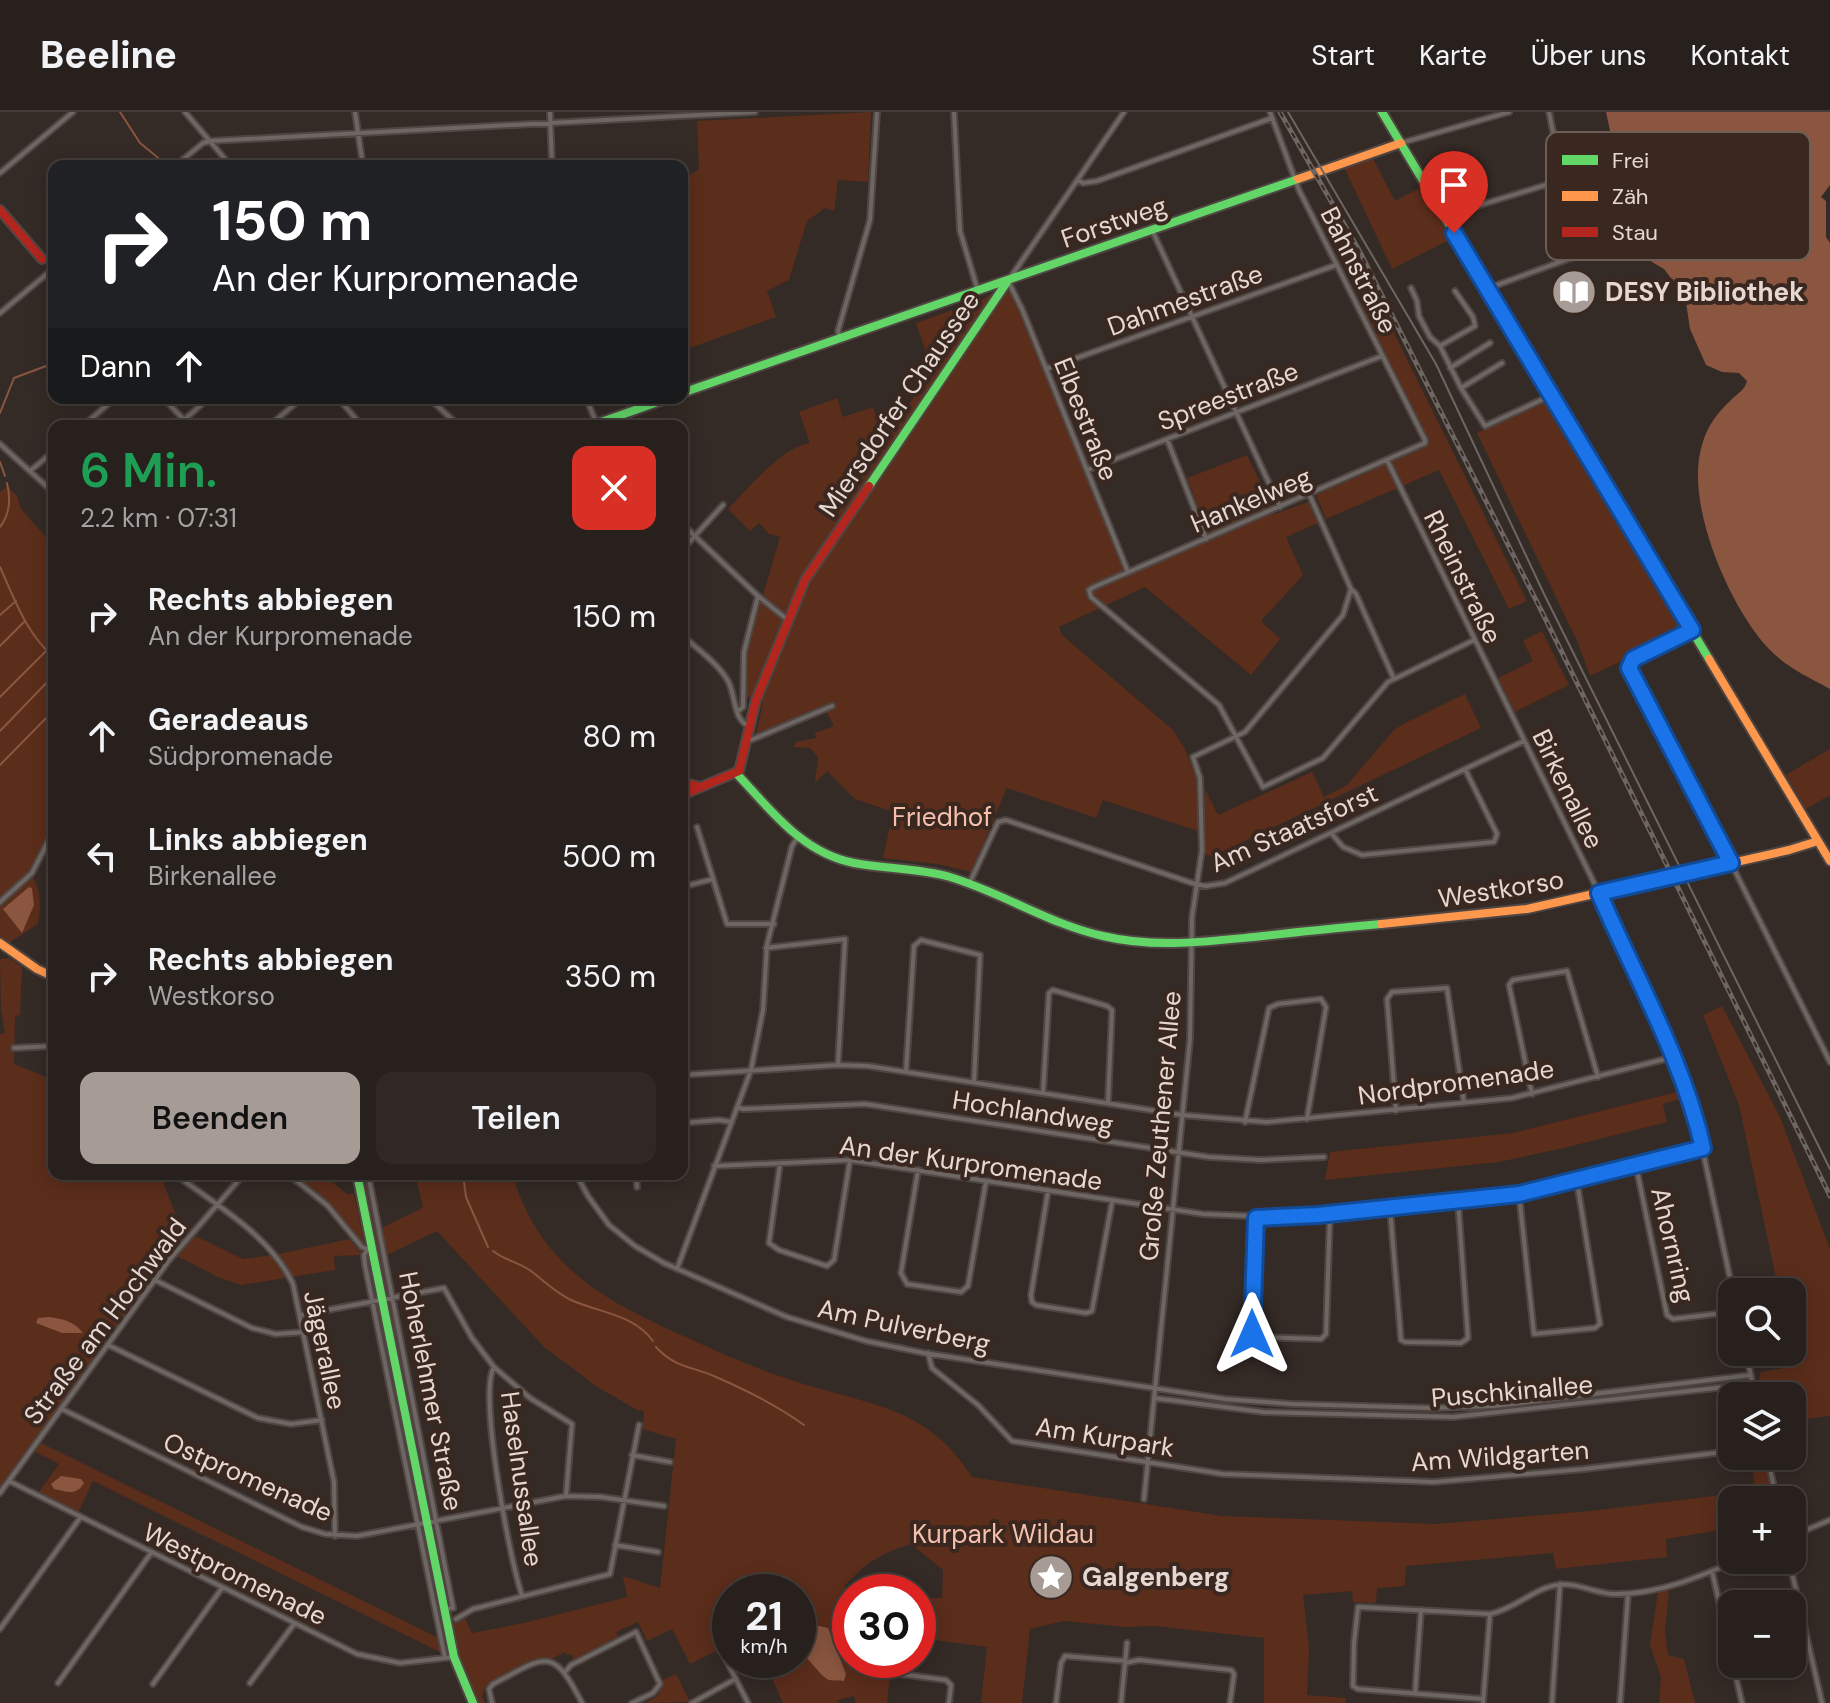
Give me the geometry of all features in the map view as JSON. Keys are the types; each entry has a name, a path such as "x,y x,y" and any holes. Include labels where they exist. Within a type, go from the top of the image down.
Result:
{"street":[{"path":"0,173 73,112"},
{"path":"185,112 226,160"},
{"path":"355,112 362,160"},
{"path":"550,112 552,160"},
{"path":"182,160 210,141 755,112"},
{"path":"840,338 838,331 870,220 877,112"},
{"path":"954,112 960,231 978,291"},
{"name":"Miersdorfer Chaussee","path":"736,773 740,768 756,700 813,567 1124,112"},
{"path":"1382,112 1830,861"},
{"path":"1401,143 1509,112"},
{"path":"1549,112 1553,132"},
{"path":"1078,180 1093,182 1271,115"},
{"name":"Bahnstraße","path":"1271,115 1295,179 1425,440"},
{"name":"Forstweg","path":"688,391 1401,143"},
{"path":"1444,216 1546,185"},
{"path":"0,210 48,264"},
{"path":"1152,230 1280,507"},
{"path":"1488,289 1565,260"},
{"name":"Dahmestraße","path":"1046,369 1336,265"},
{"path":"0,313 48,273"},
{"name":"Elbestraße","path":"1008,281 1128,572"},
{"path":"1411,288 1419,316 1432,342 1440,346 1485,426 1552,395"},
{"path":"1440,346 1475,326 1473,317 1455,291"},
{"path":"1450,368 1490,343"},
{"name":"Spreestraße","path":"1087,470 1382,356"},
{"path":"1461,388 1502,363"},
{"path":"90,420 108,404"},
{"path":"169,404 184,420 202,404"},
{"path":"276,420 295,404"},
{"path":"343,404 357,420"},
{"path":"435,404 453,420"},
{"path":"609,420 653,404"},
{"path":"1167,439 1206,539"},
{"name":"Hankelweg","path":"1236,737 1219,705 1091,597 1089,590 1309,495 1425,443 1425,440"},
{"path":"0,444 48,488"},
{"path":"30,471 48,456"},
{"name":"Rheinstraße","path":"1387,460 1508,709"},
{"path":"1309,495 1394,679"},
{"path":"688,543 723,505"},
{"path":"688,530 788,620"},
{"path":"1351,589 1343,615 1245,732 1236,737 1263,787 1323,758 1381,689 1394,679 1474,640"},
{"path":"738,711 743,708 744,652 758,596"},
{"path":"1692,630 1633,659 1629,668 1830,1062"},
{"path":"688,641 725,676 741,723 749,726"},
{"path":"747,739 786,727 832,706"},
{"name":"Birkenallee","path":"1508,709 1599,893 1673,1057 1703,1148 1730,1278"},
{"name":"Große Zeuthener Allee","path":"1144,1499 1190,1039 1191,943 1202,834 1200,778 1193,757 1236,737"},
{"name":"Am Staatsforst","path":"970,882 998,822 1006,820 1195,884 1225,883 1524,741"},
{"path":"1332,834 1343,847 1362,855 1494,842 1497,834 1465,770"},
{"path":"688,792 736,773"},
{"name":"Westkorso","path":"736,773 798,837 841,860 929,872 970,882 1096,935 1141,943 1191,943 1519,910 1818,841"},
{"path":"688,784 700,787"},
{"path":"697,827 727,924 774,924"},
{"path":"677,1269 751,1070 764,1001 766,948 792,846 798,837"},
{"path":"0,902 32,873 48,842"},
{"path":"688,885 713,879"},
{"path":"766,948 845,939 838,1065"},
{"path":"906,1071 914,946 921,940 980,955 974,1082"},
{"path":"0,944 48,974"},
{"path":"1532,1094 1509,985 1513,980 1567,971 1598,1077"},
{"path":"1396,1111 1387,996 1403,990 1447,988 1464,1104"},
{"path":"1043,1093 1049,993 1053,990 1112,1010 1108,1103"},
{"path":"1245,1122 1269,1008 1278,1004 1321,999 1326,1007 1307,1120"},
{"path":"14,1048 48,1046"},
{"name":"Nordpromenade","path":"688,1075 838,1065 906,1071 1182,1115 1245,1122 1307,1120 1532,1094 1673,1057"},
{"name":"Hochlandweg","path":"737,1107 863,1104 1178,1153 1251,1160 1324,1157"},
{"path":"688,1122 731,1122"},
{"name":"An der Kurpromenade","path":"714,1166 850,1160 1173,1210 1256,1218 1330,1214 1519,1194 1703,1148"},
{"path":"780,1164 769,1243 779,1250 827,1266 834,1260 850,1160"},
{"name":"Ahornring","path":"1636,1166 1667,1315 1673,1319 1718,1314"},
{"path":"918,1170 901,1273 907,1284 932,1289 961,1292 968,1286 986,1181"},
{"name":"Jägerallee","path":"183,1180 254,1234 280,1261 293,1284 336,1495 335,1536"},
{"name":"Straße am Hochwald","path":"0,1493 155,1280 239,1180"},
{"path":"296,1180 327,1205 351,1237 370,1250"},
{"name":"Hoherlehmer Straße","path":"358,1180 452,1659"},
{"name":"Hoherlehmer Straße","path":"369,1180 383,1299"},
{"name":"Am Pulverberg","path":"579,1180 609,1225 641,1251 791,1319 866,1341 928,1353 1154,1389 1274,1403"},
{"path":"636,1180 637,1187"},
{"path":"1519,1194 1534,1334 1595,1328 1600,1324 1577,1181"},
{"path":"1048,1191 1032,1300 1036,1305 1086,1313 1092,1311 1095,1305 1112,1201"},
{"path":"1390,1208 1401,1340 1461,1343 1468,1338 1458,1201"},
{"path":"1256,1218 1252,1334 1256,1337 1321,1339 1326,1334 1330,1214"},
{"path":"155,1280 250,1328 276,1334 304,1332"},
{"path":"301,1315 444,1288 468,1334 494,1367 528,1397 572,1424 566,1496"},
{"path":"108,1345 258,1418 291,1424 322,1420"},
{"name":"Am Kurpark","path":"928,1353 932,1368 978,1405 1012,1441 1223,1474 1270,1477"},
{"path":"1749,1366 1752,1382"},
{"name":"Haselnussallee","path":"494,1367 490,1380 491,1412 503,1507 522,1595"},
{"name":"Puschkinallee","path":"1274,1403 1472,1408 1751,1375"},
{"name":"Puschkinallee","path":"1153,1398 1274,1412 1453,1417 1718,1388"},
{"name":"Ostpromenade","path":"62,1409 302,1527 335,1536 357,1536 566,1496 623,1499 664,1506"},
{"path":"456,1619 473,1609 610,1574 639,1425"},
{"name":"Am Wildgarten","path":"1270,1477 1438,1482 1718,1453"},
{"path":"632,1455 670,1462"},
{"name":"Westpromenade","path":"9,1481 357,1654 378,1660 411,1663 452,1659"},
{"path":"0,1629 80,1518"},
{"path":"1806,1530 1830,1520"},
{"name":"Hoherlehmer Straße","path":"427,1523 452,1659"},
{"path":"615,1545 658,1552"},
{"path":"58,1683 151,1553"},
{"path":"1490,1614 1483,1701 1358,1689 1353,1686 1353,1645 1358,1607 1490,1614 1509,1609 1560,1584 1610,1594 1628,1593 1657,1589 1718,1568"},
{"path":"1712,1571 1718,1597"},
{"path":"1792,1574 1822,1703"},
{"path":"1552,1703 1560,1584"},
{"path":"153,1684 222,1588"},
{"path":"1620,1703 1628,1593"},
{"path":"1415,1694 1421,1610"},
{"path":"250,1683 294,1623"},
{"path":"566,1671 571,1665 636,1632 660,1684 653,1693 632,1703"},
{"path":"1121,1703 1127,1643"},
{"path":"1056,1703 1061,1660 1065,1656 1231,1670 1234,1674 1230,1703"},
{"path":"452,1659 473,1703"},
{"path":"493,1703 489,1689 493,1684 535,1662 554,1662 566,1671 582,1703"},
{"path":"931,1678 946,1680 951,1685 949,1703"},
{"path":"1736,1678 1742,1703"},
{"path":"692,1703 735,1679 748,1703"}],"green space":[{"path":"871,112 868,182 838,180 834,211 825,208 807,221 789,280 767,291 776,317 688,349 688,176 699,169 697,121"},
{"path":"1372,157 1395,201 1420,188 1451,239 1392,269 1344,167"},
{"name":"Friedhof","path":"999,288 1011,290 1125,574 1211,540 1187,478 1247,455 1275,514 1308,502 1318,523 1286,537 1303,575 1261,621 1280,639 1251,675 1145,587 1059,627 1061,634 1173,730 1185,749 1198,783 1198,831 1103,800 1096,818 1007,788 971,872 937,864 883,858 893,812 855,799 827,771 815,783 818,757 810,748 794,747 795,742 816,738 815,733 834,726 826,711 755,740 763,702 746,696 746,653 780,537 769,534 759,523 750,531 728,509 787,452 810,443 799,412 837,398 843,417 873,407 877,419 906,409 932,370 916,323 984,299"},
{"path":"1375,295 1527,601 1509,609 1439,470 1326,519 1316,495 1428,446 1428,439 1358,304"},
{"path":"1548,400 1686,631 1590,676 1578,643 1477,433"},
{"path":"7,486 17,496 21,509 48,539 48,839 30,874 39,891 38,924 7,944 0,937 0,492"},
{"path":"1542,631 1569,685 1515,712 1498,678 1533,661 1523,641"},
{"path":"1465,694 1481,728 1230,848 1211,856 1203,854 1205,789 1218,815 1312,772 1324,797 1347,785 1393,731"},
{"path":"1830,749 1830,795 1806,809 1786,775"},
{"path":"9,958 22,967 20,1015 15,1016 14,1064 48,1078 48,1180 162,1180 184,1236 0,1490 0,1034 5,1033 1,1010 0,959"},
{"path":"1722,1006 1780,1117 1830,1249 1830,1416 1806,1419 1806,1382 1758,1382 1761,1372 1806,1366 1806,1278 1776,1278 1739,1105 1703,1015"},
{"path":"1681,1091 1684,1098 1663,1104 1667,1122 1568,1147 1499,1162 1325,1180 1330,1152 1513,1133"},
{"path":"299,1180 330,1180 347,1194 354,1194 365,1246 321,1197"},
{"name":"Kurpark Wildau","path":"353,1180 371,1180 381,1228 423,1208 416,1180 514,1180 524,1207 540,1234 559,1257 603,1295 747,1364 900,1414 938,1437 972,1477 1222,1516 1436,1524 1590,1511 1718,1495 1718,1530 1666,1539 1667,1557 1556,1569 1553,1553 1406,1566 1405,1586 1377,1588 1376,1603 1353,1602 1352,1591 1303,1595 1309,1648 1307,1695 1346,1698 1346,1703 1264,1703 1264,1638 1154,1626 1126,1627 1064,1621 1030,1629 1022,1703 981,1703 987,1647 936,1640 936,1598 942,1598 943,1570 911,1544 875,1560 856,1574 832,1574 832,1643 831,1634 816,1628 816,1574 712,1574 712,1653 690,1664 672,1629 647,1641 638,1622 616,1632 619,1639 575,1662 571,1654 565,1652 553,1658 535,1659 492,1681 485,1687 482,1697 485,1703 477,1703 465,1681 456,1653 364,1193 367,1247","holes":["437,1231 544,1347 599,1388 639,1411 641,1409 644,1413 642,1429 676,1439 660,1588 623,1576 627,1597 472,1633 465,1618 454,1623 383,1257"]},
{"path":"193,1235 243,1259 349,1239 363,1255 334,1256 335,1270 241,1285 175,1255"},
{"path":"378,1304 381,1306 398,1399 393,1396 376,1308"},
{"path":"397,1404 401,1404 414,1469 408,1470"},
{"path":"41,1443 437,1637 440,1652 93,1481 78,1513 38,1493 59,1464 35,1452"},
{"path":"1753,1470 1769,1470 1772,1486 1754,1486"},
{"path":"422,1527 426,1531 449,1654 446,1653 420,1530"},
{"path":"1669,1590 1665,1631 1668,1655 1684,1659 1695,1703 1659,1703 1661,1677 1650,1645 1658,1592"},
{"path":"816,1668 826,1678 844,1681 845,1678 890,1678 887,1703 856,1703 854,1696 838,1700 839,1703 783,1703 772,1678 816,1678"},
{"path":"676,1674 690,1702 645,1703 658,1696 663,1680"}],"shaded area":[{"path":"1606,112 1830,112 1830,185 1821,197 1826,201 1826,237 1830,243 1830,689 1790,666 1769,649 1754,631 1725,581 1705,524 1698,468 1707,432 1747,381 1739,373 1722,372 1706,365 1690,329 1684,289 1650,260 1810,260 1810,132 1610,132"},
{"path":"29,887 32,888 34,905 22,933 3,909"},
{"path":"38,1318 68,1321 83,1333 62,1333 36,1323"},
{"path":"61,1476 81,1479 84,1483 75,1491 54,1489 51,1484"},
{"path":"816,1625 828,1628 832,1638 832,1678 845,1678 844,1681 826,1678 816,1668"}],"waterway":[{"path":"120,112 140,143 161,160"},
{"path":"0,413 14,378 48,365"},
{"path":"0,462 5,476"},
{"path":"0,527 9,506 7,483"},
{"path":"0,567 29,627 48,651"},
{"path":"0,615 16,601"},
{"path":"0,646 25,621"},
{"path":"0,697 46,651"},
{"path":"0,731 48,681"},
{"path":"0,765 48,716"},
{"path":"464,1180 466,1197 488,1247"},
{"path":"493,1251 531,1271 566,1297 636,1325 653,1341"},
{"path":"656,1347 677,1363 750,1393 804,1425"}],"tram line":[{"path":"1288,112 1436,364 1545,596 1830,1169"}],"railway":[{"path":"1280,112 1360,252 1543,614 1830,1196"}],"traffic: fast":[{"path":"1382,112 1709,659"},
{"path":"688,391 1298,179"},
{"path":"869,486 1007,282"},
{"path":"607,420 652,404"},
{"path":"736,773 789,828 803,840 835,858 950,877 1064,924 1103,936 1141,942 1178,943 1381,924"},
{"path":"358,1180 454,1657 473,1703"}],"traffic: slow":[{"path":"1298,179 1401,143"},
{"path":"1709,659 1830,861"},
{"path":"1381,924 1527,909 1818,841"},
{"path":"0,943 48,974"}],"traffic: jam":[{"path":"0,210 42,259"},
{"path":"688,792 739,771 756,700 805,580 869,486"},
{"path":"688,784 700,787"}],"place":[{"name":"DESY Bibliothek","path":"1574,292"},
{"name":"Galgenberg","path":"1051,1577"}],"route":[{"path":"1252,1334 1256,1218 1318,1215 1519,1194 1703,1148 1682,1078 1599,893 1731,863 1629,668 1633,659 1692,630 1454,233"}]}
